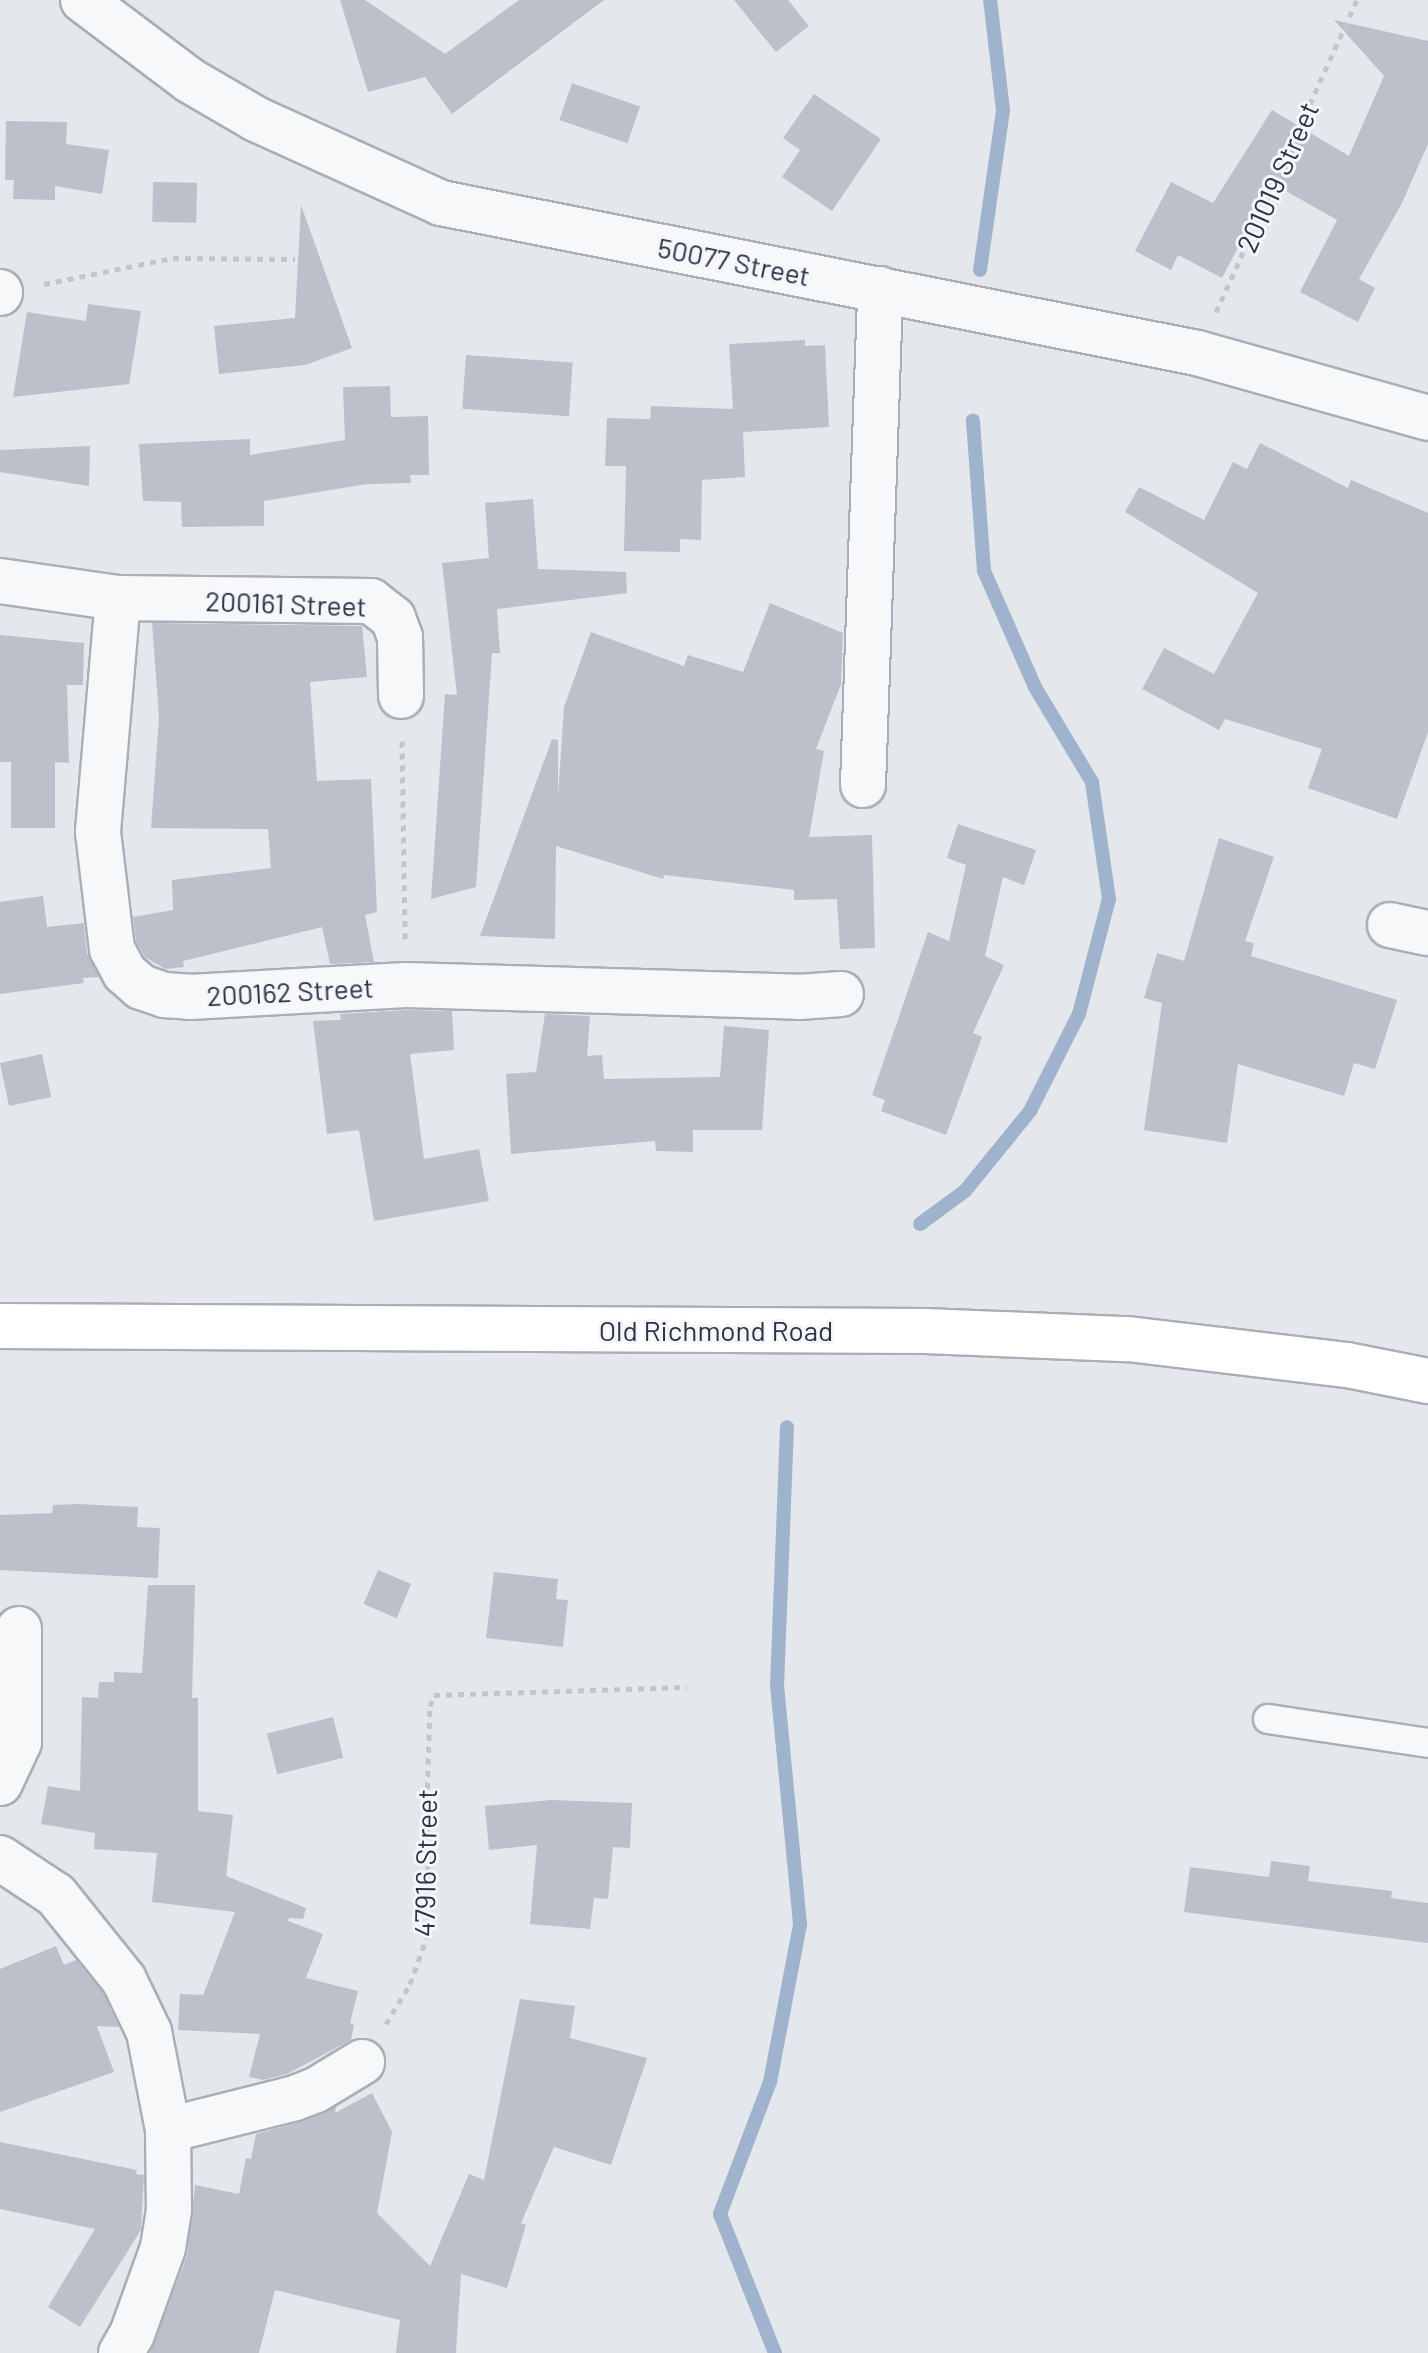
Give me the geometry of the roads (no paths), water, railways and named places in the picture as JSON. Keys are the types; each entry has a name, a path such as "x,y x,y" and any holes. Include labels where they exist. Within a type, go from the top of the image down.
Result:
{"street":[{"name":"50077 Street","path":"83,0 189,80 256,119 441,203 1197,353 1428,418"},
{"path":"863,785 880,289"},
{"name":"200161 Street","path":"0,581 118,598 371,601 393,618 400,637 401,696"},
{"name":"200162 Street","path":"118,598 98,832 112,949 125,973 141,987 164,995 190,997 406,985 693,991 799,997 841,994"},
{"name":"Old Richmond Road","path":"0,1326 925,1331 1128,1339 1347,1365 1428,1381"},
{"path":"0,1783 19,1742 19,1629"},
{"path":"0,1858 56,1895 124,1980 149,2032 168,2130 169,2210 163,2248 132,2334 121,2353"},
{"path":"168,2130 295,2098 316,2090 362,2062"}],"lane":[{"path":"1268,1719 1428,1743"}],"waterway":[{"path":"980,270 1003,110 990,0"},
{"path":"920,1224 965,1191 1030,1111 1079,1014 1109,899 1092,782 1035,687 984,571 973,420"},
{"path":"775,2353 720,2214 770,2082 800,1924 777,1687 787,1427"}]}
